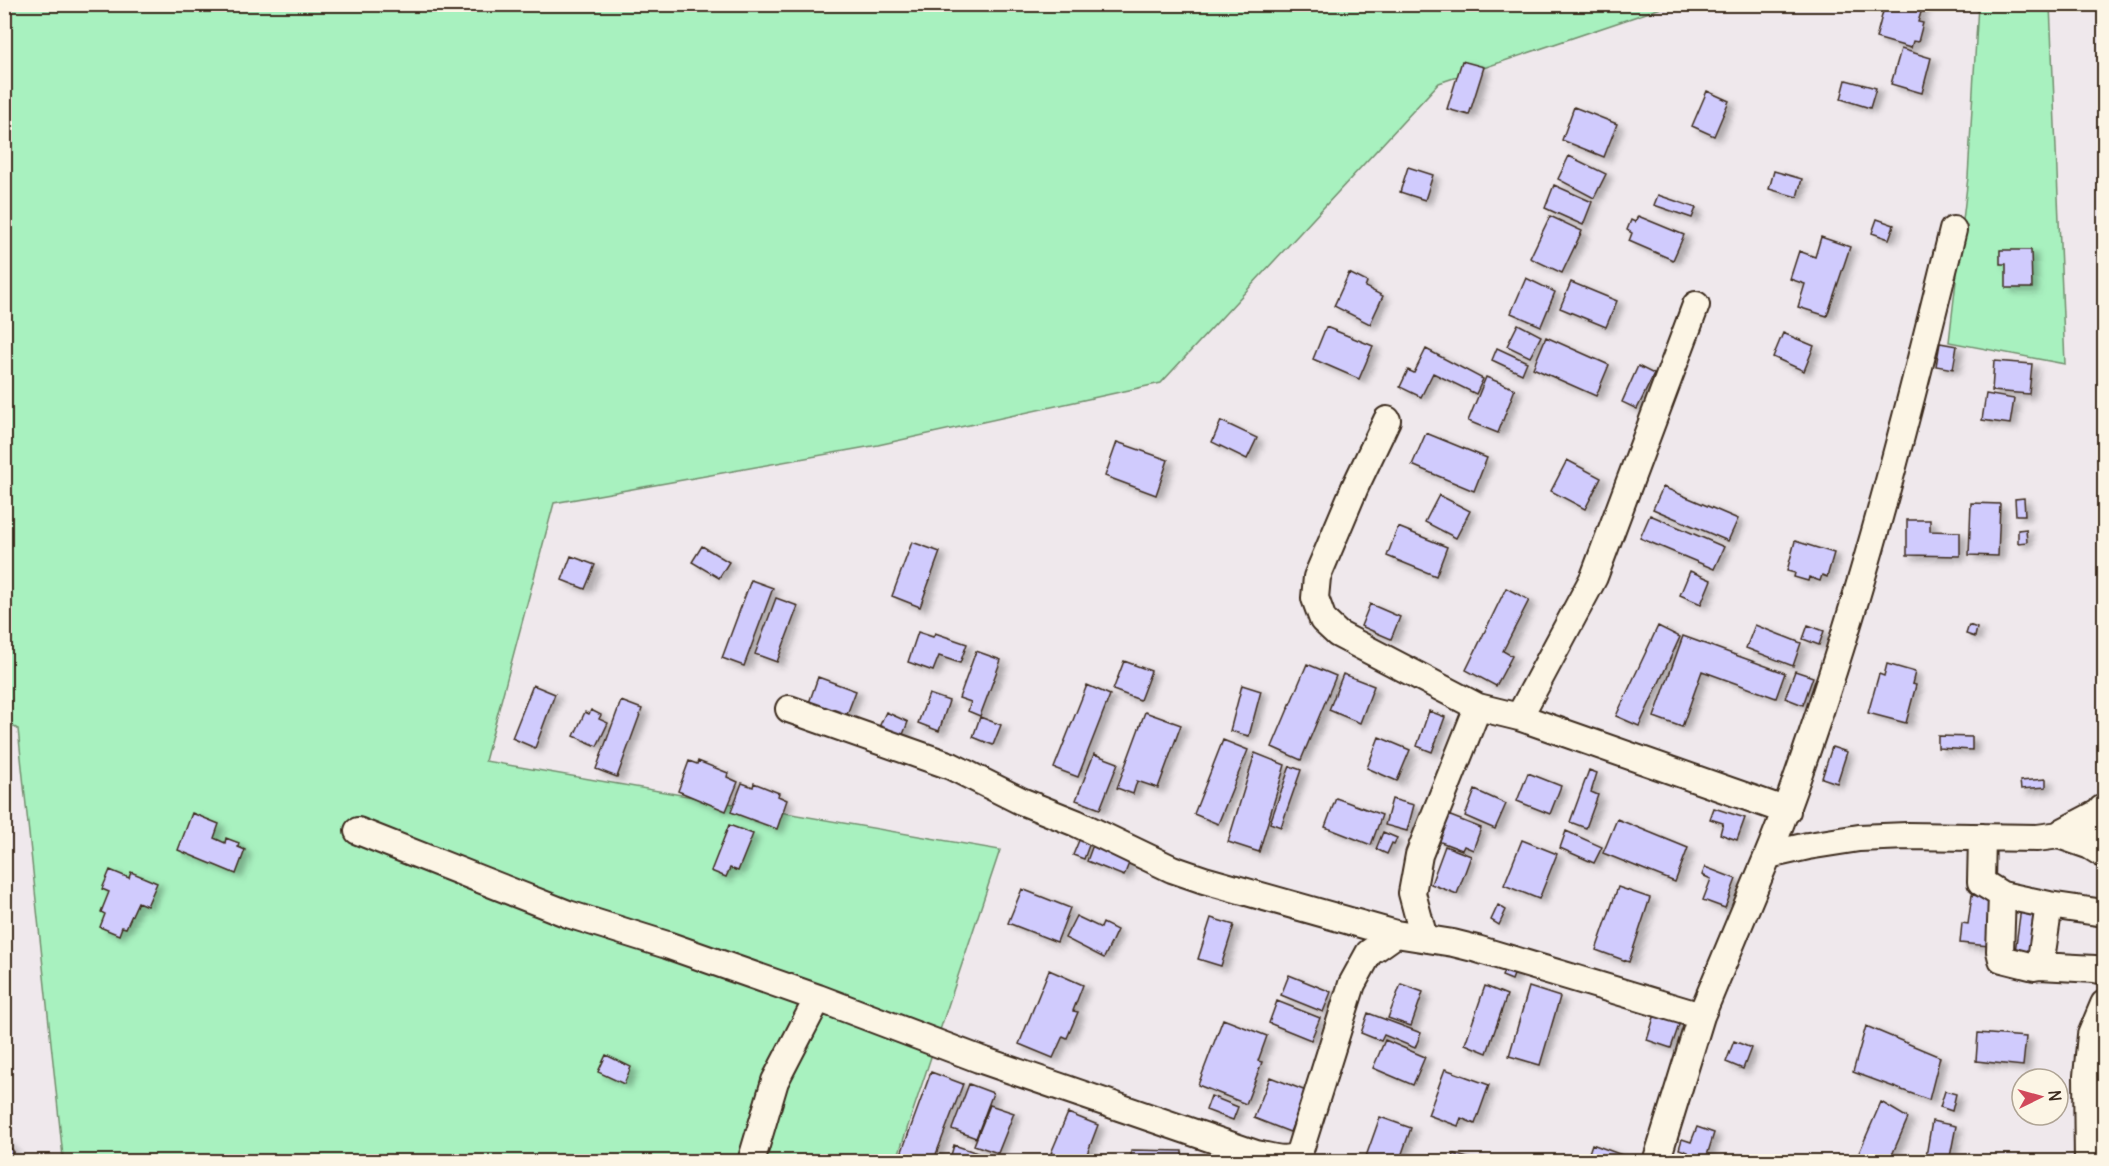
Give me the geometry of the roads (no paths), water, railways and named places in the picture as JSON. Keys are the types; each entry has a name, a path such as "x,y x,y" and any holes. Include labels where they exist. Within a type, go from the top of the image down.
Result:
{"main road":[{"path":"2065,834 2101,815 2104,811"},
{"path":"2065,834 2091,843 2104,851"}],"street":[{"path":"1656,1161 1701,1016 1787,811 1850,620 1953,230"},
{"path":"1519,717 1594,577 1696,304"},
{"path":"1387,420 1355,487 1317,577 1315,598 1323,620 1338,634 1478,707 1519,717 1787,811"},
{"path":"1424,938 1412,893 1419,855 1478,707"},
{"path":"789,709 951,766 1021,801 1076,823 1172,869 1204,880 1396,934 1477,949 1701,1016"},
{"path":"1768,855 1859,838 1907,836 2037,838 2104,829"},
{"path":"357,831 568,914 667,945 818,998 1250,1158 1287,1159 1299,1154 1352,984 1369,953 1396,934"},
{"path":"1982,837 1982,882 2002,895 2049,906 2104,913"},
{"path":"2002,895 2000,951 2002,959 2034,967 2104,971"},
{"path":"2040,966 2049,906"},
{"path":"751,1161 775,1080 818,998"},
{"path":"2088,1161 2087,1076 2091,1035 2104,1004"}]}
